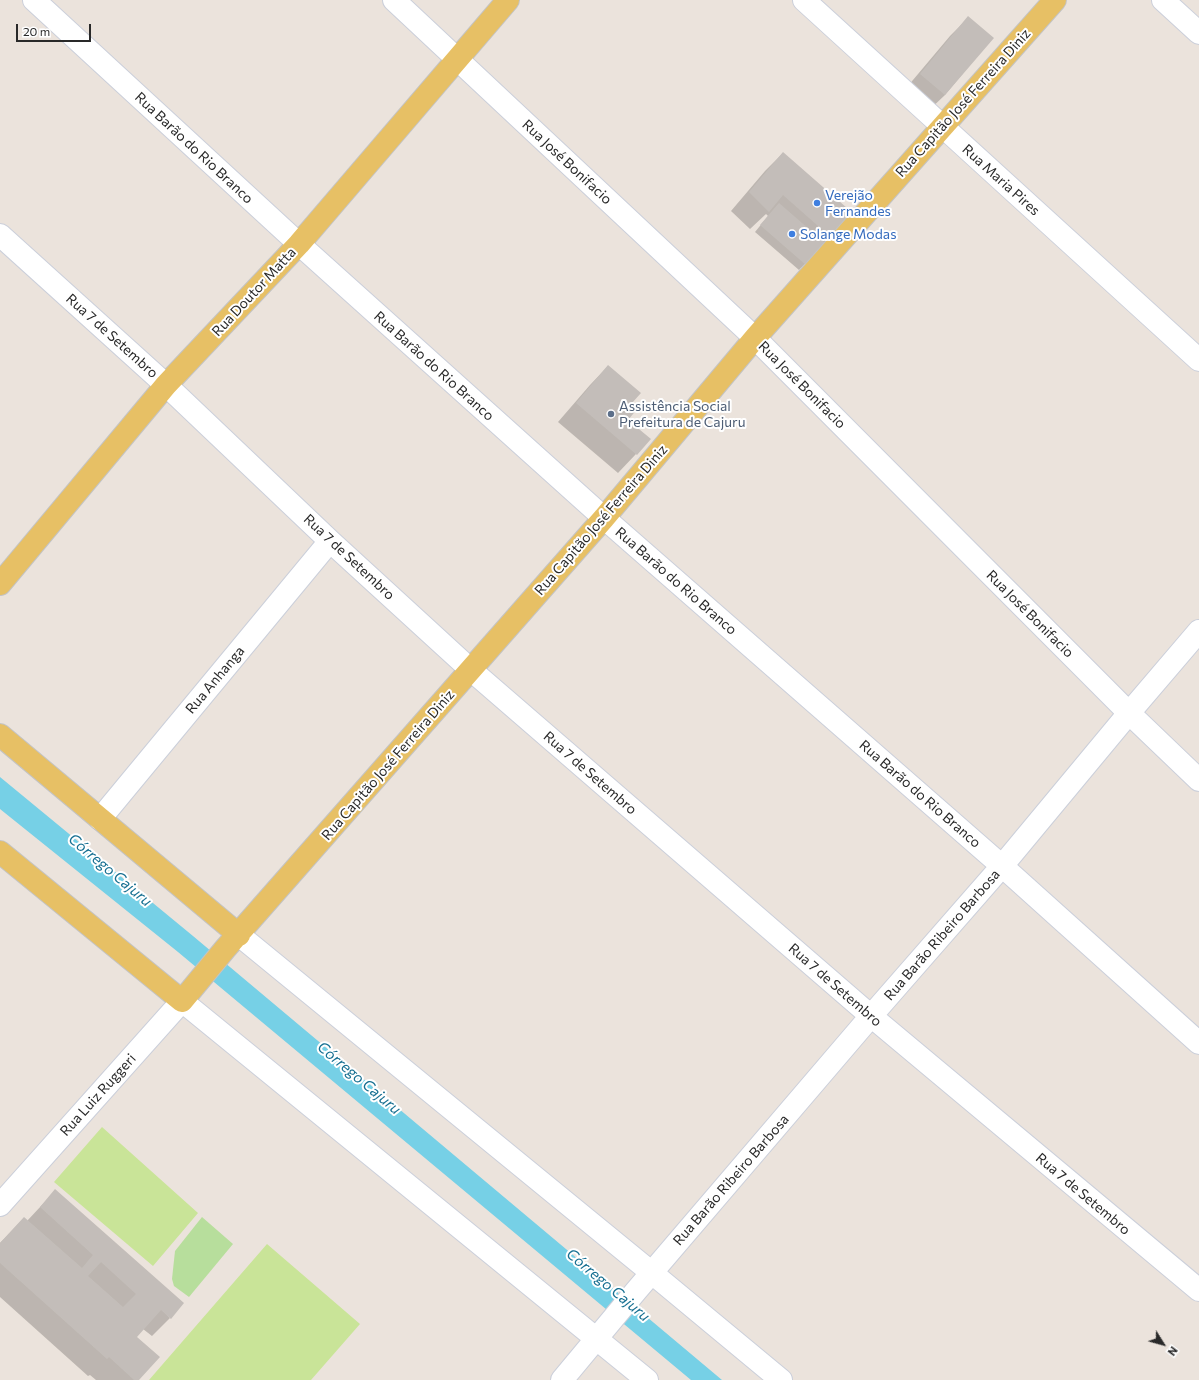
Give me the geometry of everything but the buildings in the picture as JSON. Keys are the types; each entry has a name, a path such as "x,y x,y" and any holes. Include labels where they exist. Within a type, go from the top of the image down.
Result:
{"main road":[{"name":"Rua Doutor Matta","path":"0,584 166,385 298,244 508,0"},
{"name":"Rua Capitão José Ferreira Diniz","path":"189,993 604,518 755,338 1055,0"},
{"path":"0,735 100,819 232,942"},
{"path":"0,852 189,993"}],"street":[{"name":"Rua Barão do Rio Branco","path":"34,0 298,244 604,518 1002,866 1199,1043"},
{"name":"Rua José Bonifacio","path":"394,0 755,338 1129,713 1199,780"},
{"name":"Rua Maria Pires","path":"804,0 1199,360"},
{"path":"1163,0 1199,33"},
{"name":"Rua 7 de Setembro","path":"0,234 166,385 330,541 471,670 871,1016 1199,1290"},
{"name":"Rua Anhanga","path":"100,819 330,541"},
{"name":"Rua Barão Ribeiro Barbosa","path":"562,1380 871,1016 1002,866 1129,713 1199,632"},
{"path":"232,942 652,1273 781,1380"},
{"path":"189,993 602,1332 647,1380"},
{"name":"Rua Luiz Ruggeri","path":"0,1205 189,993"}],"green space":[{"path":"102,1127 198,1213 153,1266 54,1182"},
{"path":"202,1217 233,1244 189,1297 174,1286 172,1279 175,1251"},
{"path":"267,1244 360,1324 311,1380 149,1380"}],"water":[{"name":"Córrego Cajuru","path":"0,777 193,936 722,1380 691,1380 178,952 0,809"}],"place":[{"name":"Verejão Fernandes","path":"817,203"},
{"name":"Solange Modas","path":"792,234"},
{"name":"Assistência Social Prefeitura de Cajuru","path":"611,414"}]}
